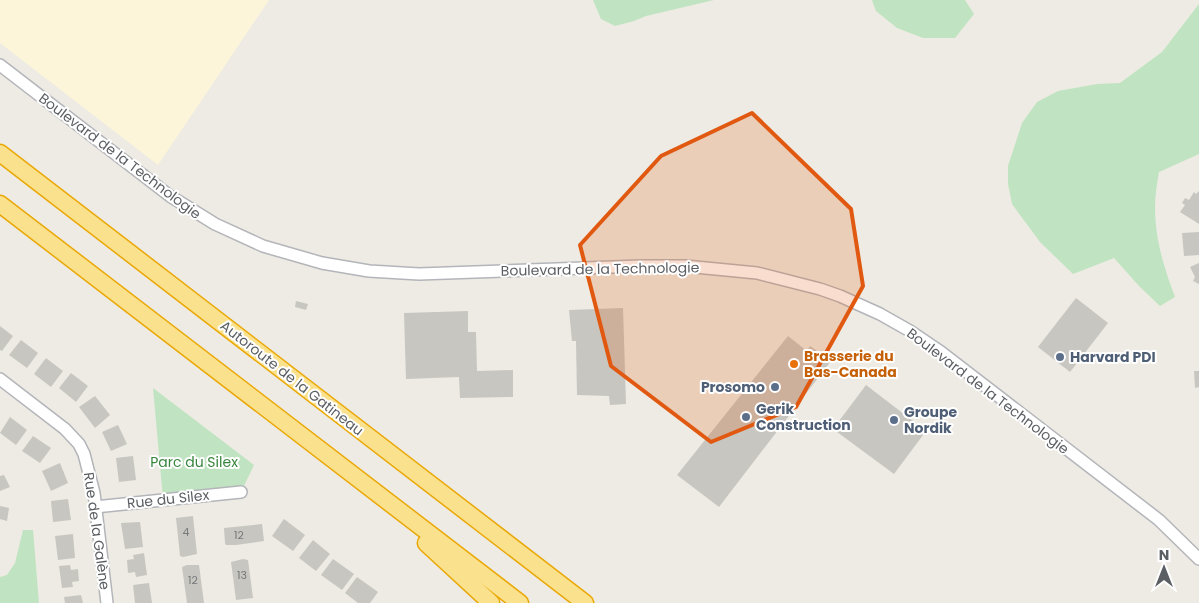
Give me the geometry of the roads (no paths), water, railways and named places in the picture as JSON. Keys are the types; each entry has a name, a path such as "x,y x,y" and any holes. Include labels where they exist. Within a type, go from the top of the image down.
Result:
{"highway":[{"name":"Autoroute de la Gatineau","path":"0,153 585,603"},
{"path":"0,204 520,603"},
{"path":"355,476 491,603"}],"street":[{"name":"Boulevard de la Technologie","path":"0,65 170,196 199,215 247,239 298,257 351,269 400,274 654,266 707,267 768,275 801,283 840,296 896,323 941,352 1159,520 1199,559"},
{"name":"Rue de la Galène","path":"0,379 65,430 79,444 88,464 106,603"},
{"name":"Rue du Silex","path":"95,507 240,492"}],"place":[{"name":"Harvard PDI","path":"1060,357"},
{"name":"Brasserie du Bas-Canada","path":"794,364"},
{"name":"Prosomo","path":"775,387"},
{"name":"Gerik Construction","path":"746,417"},
{"name":"Groupe Nordik","path":"894,420"}],"park label":[{"name":"Parc du Silex","path":"194,462"}]}
